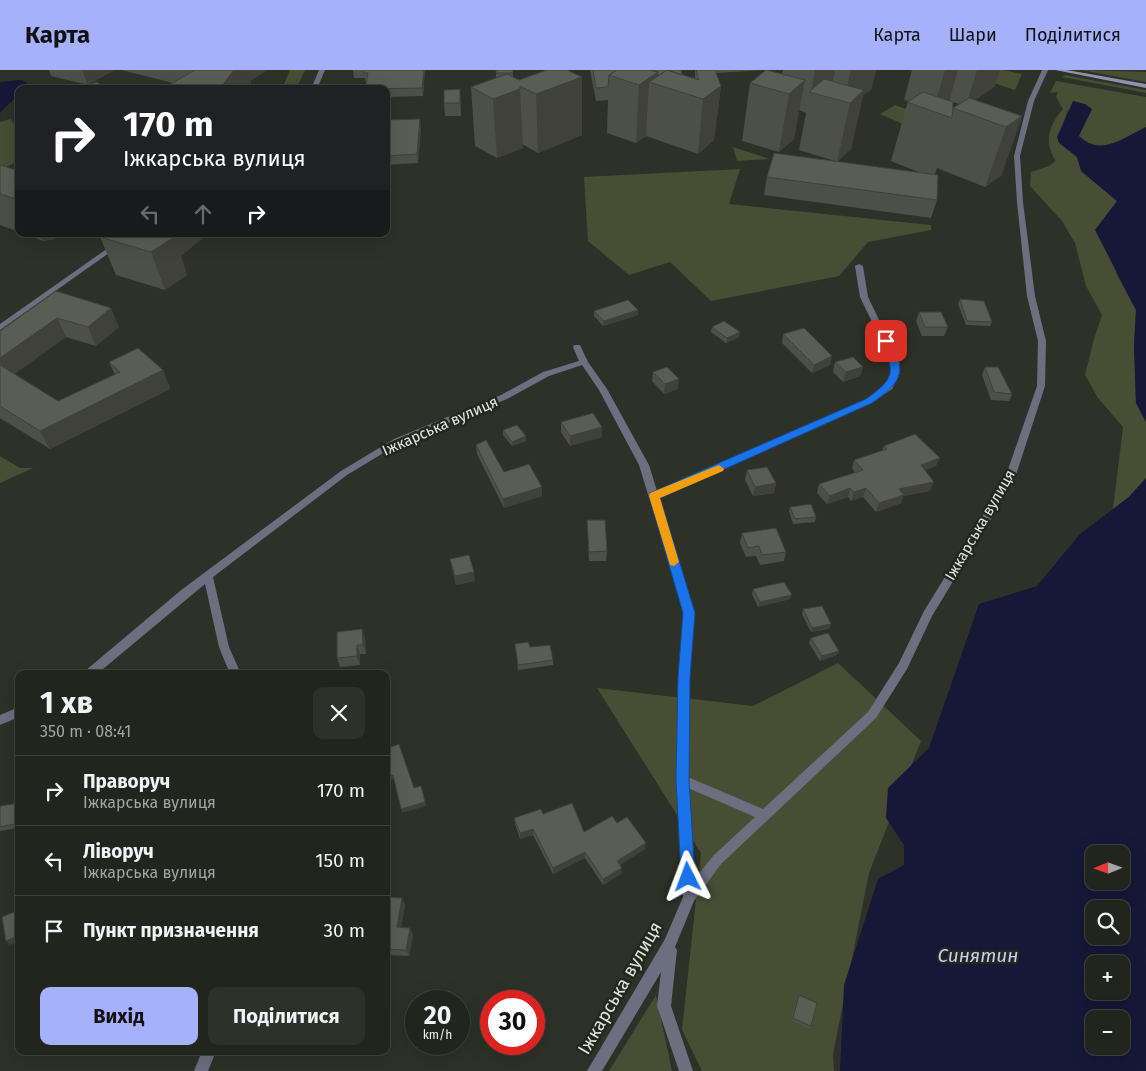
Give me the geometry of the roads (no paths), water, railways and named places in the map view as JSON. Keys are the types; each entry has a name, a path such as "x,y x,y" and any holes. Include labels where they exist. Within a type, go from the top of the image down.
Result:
{"main road":[{"path":"1058,70 1146,86"}],"street":[{"path":"316,85 322,70"},
{"name":"Іжкарська вулиця","path":"594,1071 670,944 689,896 717,860 872,715 904,666 928,614 1009,481 1042,386 1042,341 1031,296 1020,202 1017,156 1031,101 1045,70"},
{"path":"0,328 128,237"},
{"path":"654,496 869,401 888,387 896,373 892,355 864,297 859,266"},
{"name":"Іжкарська вулиця","path":"577,348 584,362 603,389 644,465 689,613 684,677 682,780 689,896"},
{"name":"Іжкарська вулиця","path":"94,670 142,627 344,473 397,441 504,397 546,374 584,362"},
{"path":"208,576 224,647 234,670"},
{"path":"0,720 15,714"},
{"path":"682,780 765,815"},
{"path":"670,944 664,1006 686,1071"},
{"path":"202,1071 208,1055"}],"water":[{"path":"19,80 27,82 26,85 15,85 15,98 0,113 0,82"},
{"path":"1073,101 1085,104 1092,109 1079,136 1087,142 1096,145 1112,144 1146,127 1146,422 1136,403 1134,346 1136,310 1095,230 1117,201 1081,171 1077,157 1059,143 1057,137"},
{"name":"Синятин","path":"1146,478 1146,1071 840,1071 844,985 878,879 904,865 904,845 886,818 888,788 929,748 979,604 1037,586 1080,534 1129,497"}]}
